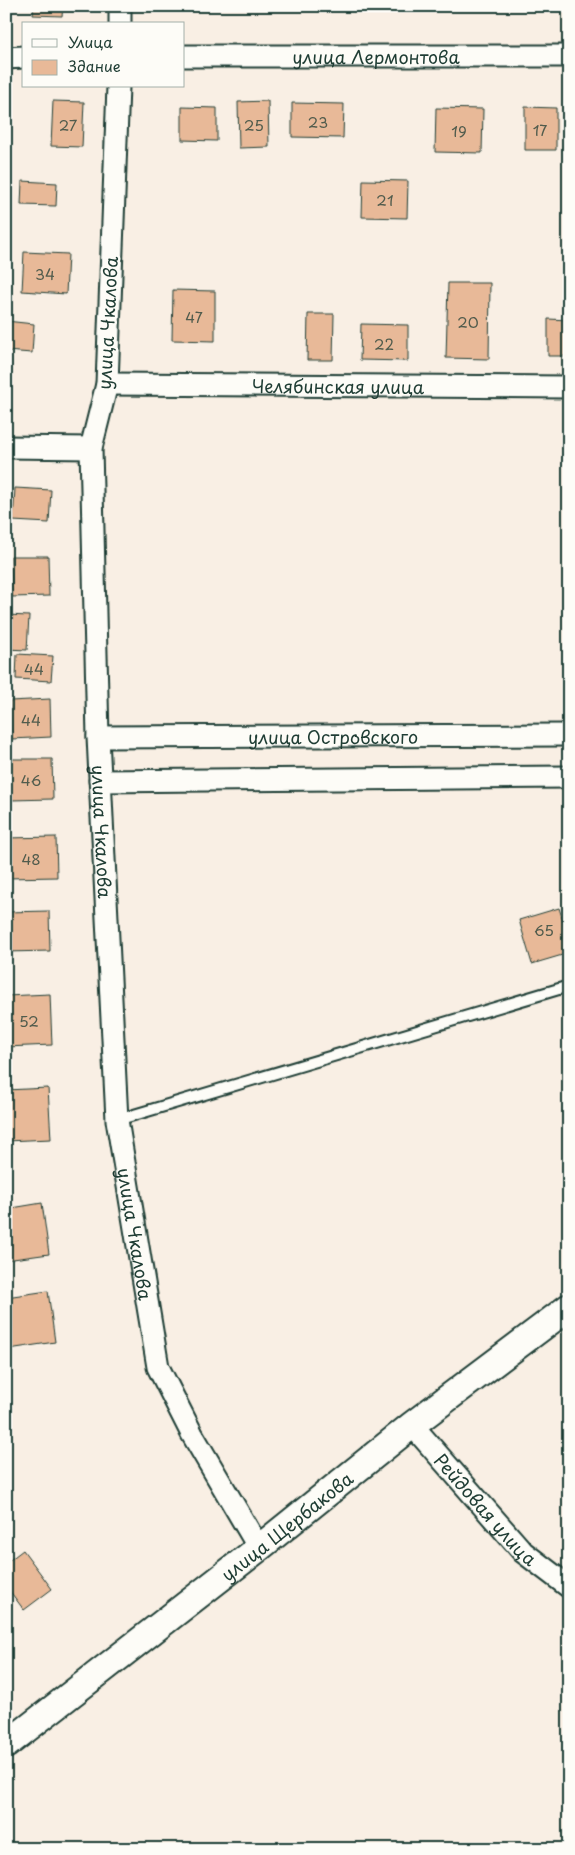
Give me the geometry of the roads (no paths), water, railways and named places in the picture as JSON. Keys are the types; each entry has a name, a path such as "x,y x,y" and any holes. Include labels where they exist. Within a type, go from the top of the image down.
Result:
{"street":[{"path":"120,6 120,22"},
{"name":"улица Лермонтова","path":"185,56 569,56"},
{"path":"6,58 22,57"},
{"name":"улица Чкалова","path":"118,88 107,384 91,448 98,737 117,1120 158,1367 192,1434 259,1548"},
{"name":"Челябинская улица","path":"107,384 569,387"},
{"path":"6,447 91,448"},
{"name":"улица Островского","path":"98,737 569,735"},
{"path":"100,781 569,777"},
{"name":"улица Щербакова","path":"6,1745 259,1548 412,1425 569,1307"},
{"name":"Рейдовая улица","path":"412,1425 523,1552 569,1586"}],"lane":[{"path":"117,1120 569,986"}]}
